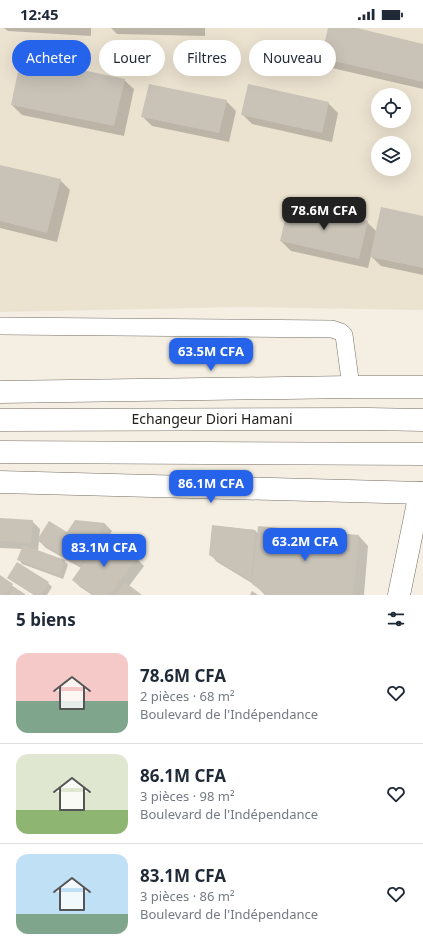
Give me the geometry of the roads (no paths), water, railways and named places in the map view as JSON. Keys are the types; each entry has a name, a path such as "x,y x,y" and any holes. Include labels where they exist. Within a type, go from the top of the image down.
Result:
{"main road":[{"path":"0,392 423,387"},
{"name":"Echangeur Diori Hamani","path":"0,420 423,420"},
{"path":"0,452 423,454"},
{"path":"0,482 421,493 399,595"}],"lane":[{"path":"0,326 332,329 341,332 344,335 351,387"}]}
